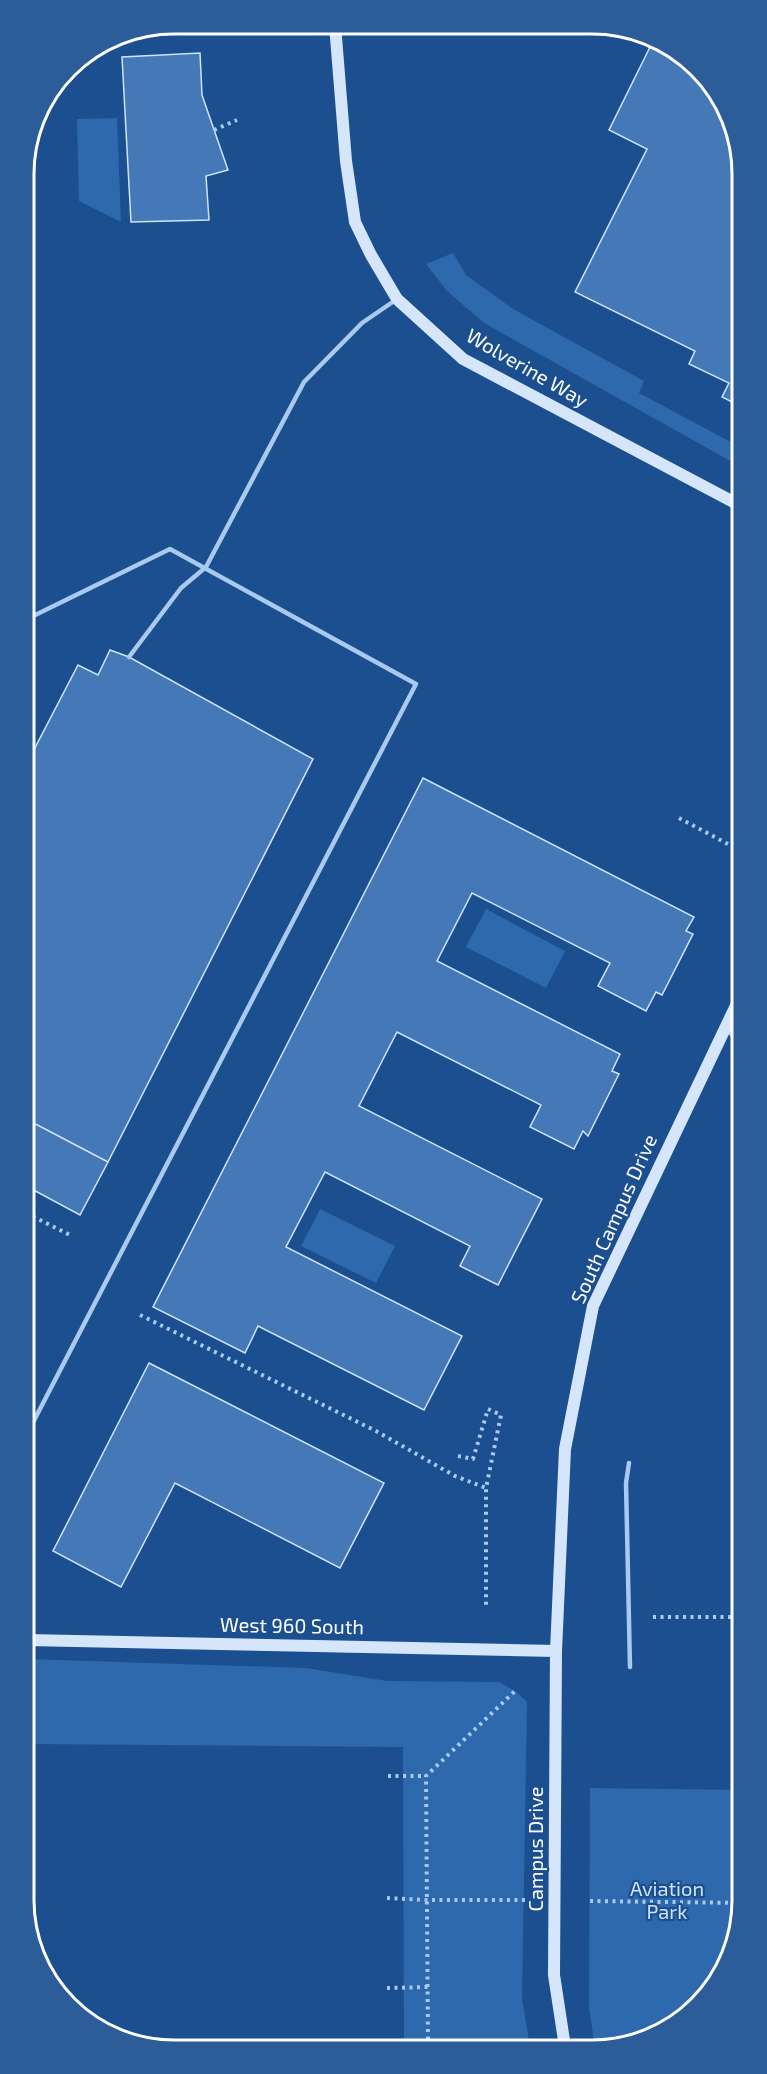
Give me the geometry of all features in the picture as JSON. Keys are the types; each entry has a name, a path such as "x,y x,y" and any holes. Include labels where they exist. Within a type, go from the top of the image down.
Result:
{"street":[{"name":"Wolverine Way","path":"336,35 346,160 355,222 397,299 463,359 732,501"},
{"name":"South Campus Drive","path":"556,1651 565,1449 593,1306 732,1013"},
{"name":"West 960 South","path":"34,1640 556,1651"},
{"name":"Campus Drive","path":"556,1651 554,1975 564,2040"}],"lane":[{"path":"129,657 181,588 206,567 304,381 362,323 397,299"},
{"path":"34,1420 416,684 170,549 35,615"},
{"path":"726,1025 732,1035"},
{"path":"629,1463 626,1483 630,1667"}],"path":[{"path":"214,130 237,120"},
{"path":"679,819 732,846"},
{"path":"34,1217 72,1236"},
{"path":"140,1315 376,1431 455,1476 486,1488"},
{"path":"458,1456 473,1459 488,1409 501,1415 486,1488 486,1608"},
{"path":"653,1617 732,1617"},
{"path":"388,1776 426,1776 515,1691"},
{"path":"426,1776 428,2040"},
{"path":"387,1898 525,1900"},
{"path":"590,1901 732,1903"},
{"path":"387,1988 429,1987"}],"green space":[{"path":"117,118 121,222 79,201 77,119"},
{"path":"453,253 466,275 513,309 644,381 639,393 732,443 732,462 484,323 447,291 426,264"},
{"path":"486,909 565,951 546,988 466,947"},
{"path":"320,1209 395,1246 376,1283 301,1246"},
{"path":"34,1659 306,1668 387,1681 499,1682 515,1691 527,1702 522,1998 529,2040 404,2040 403,1747 34,1744"},
{"name":"Aviation Park","path":"590,1788 732,1790 731,1918 722,1953 709,1977 698,1992 678,2011 655,2025 620,2037 594,2040 589,2008"}],"building":[{"path":"650,47 678,63 692,75 718,112 730,147 732,174 732,402 722,397 729,383 689,364 695,351 575,292 647,149 609,130"},
{"path":"200,53 202,95 228,170 206,176 209,220 131,222 122,57"},
{"path":"110,650 129,657 313,759 108,1162 34,1123 35,748 78,665 98,675"},
{"path":"423,778 694,917 686,931 693,934 662,995 656,992 646,1011 598,986 610,963 472,893 437,961 620,1054 612,1071 619,1074 588,1136 583,1131 574,1149 530,1127 541,1105 397,1032 359,1106 542,1199 498,1285 460,1266 470,1246 325,1172 286,1247 462,1336 424,1410 258,1326 245,1353 153,1307"},
{"path":"34,1123 108,1162 80,1215 34,1191"},
{"path":"149,1363 384,1483 340,1568 175,1483 121,1587 53,1551"}]}
